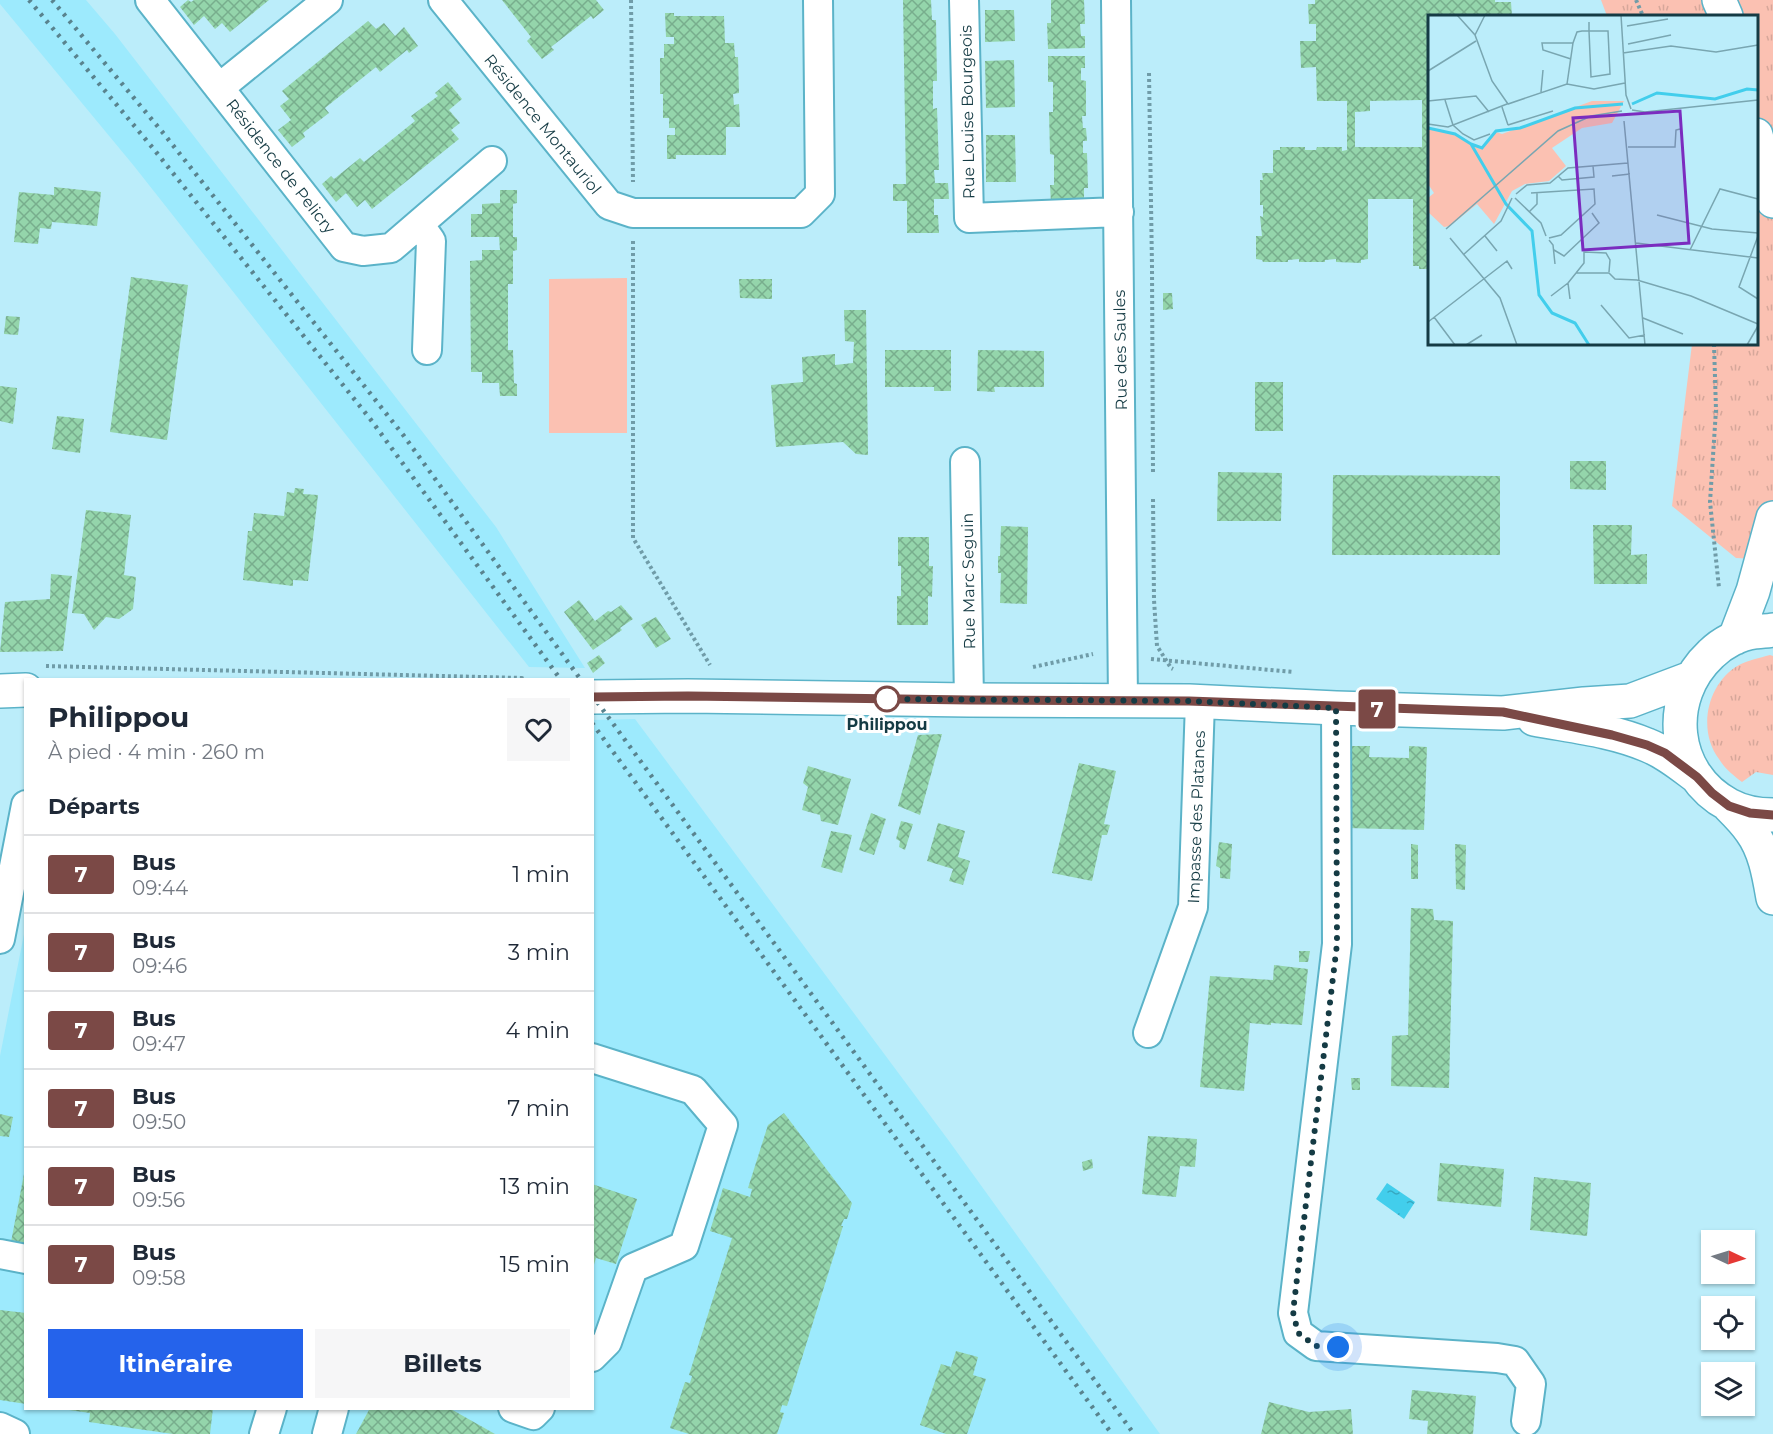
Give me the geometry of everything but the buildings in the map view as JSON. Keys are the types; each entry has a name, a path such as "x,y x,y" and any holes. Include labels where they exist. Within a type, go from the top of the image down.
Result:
{"main road":[{"path":"1719,0 1726,15"},
{"path":"1758,143 1773,201"},
{"path":"1735,638 1753,591 1773,518"},
{"path":"1697,777 1686,758 1680,737 1679,717 1683,697 1691,678 1702,662 1717,648 1735,638 1754,632 1773,630"},
{"path":"594,697 1195,701 1336,708 1503,712 1630,701 1691,678"},
{"path":"0,691 24,681"},
{"path":"1503,712 1612,735 1665,753 1697,777 1752,831 1767,866 1773,898"},
{"path":"1729,806 1750,813 1773,815"}],"street":[{"name":"Résidence de Pelicry","path":"150,0 344,246 363,251 391,248 492,161"},
{"path":"219,88 328,0"},
{"name":"Résidence Montauriol","path":"443,0 609,205 633,213 801,213 820,194 818,0"},
{"name":"Rue Louise Bourgeois","path":"964,0 969,218 1119,212"},
{"name":"Rue des Saules","path":"1116,0 1123,700"},
{"path":"419,224 431,241 427,350"},
{"name":"Rue Marc Seguin","path":"965,462 969,700"},
{"name":"Impasse des Platanes","path":"1148,1033 1194,907 1195,701"},
{"path":"1336,708 1337,944 1293,1312 1298,1333 1316,1346 1515,1361 1531,1384 1526,1420"},
{"path":"0,939 24,819"},
{"path":"594,1059 693,1090 723,1125 684,1246 633,1268 607,1342 594,1355"},
{"path":"0,1254 24,1259"},
{"path":"264,1434 271,1410"},
{"path":"327,1434 333,1410"},
{"path":"519,1410 533,1415 538,1410"},
{"path":"0,1427 15,1434"}],"path":[{"path":"631,0 633,538 702,649 727,697"},
{"path":"1636,0 1643,15"},
{"path":"1149,65 1153,483"},
{"path":"1714,345 1716,410 1710,502 1720,597 1735,638"},
{"path":"1153,495 1157,646 1171,668 1189,671 1195,701"},
{"path":"31,678 522,678"}],"shaded area":[{"path":"0,0 86,0 115,34 496,527 585,668 529,667 134,166 0,4"},
{"path":"635,719 949,1141 1160,1434 0,1434 0,1056 24,934 24,1410 594,1410 594,720"}],"green space":[{"path":"1601,0 1773,0 1773,560 1736,558 1672,506 1692,345 1758,345 1758,15 1607,15"},
{"path":"627,278 627,433 549,433 549,279"},
{"path":"1773,656 1773,775 1756,772 1742,782 1724,766 1712,747 1708,735 1709,708 1719,683 1728,673 1743,663"}],"water":[{"path":"1387,1183 1415,1202 1404,1219 1376,1199"}],"railway":[{"path":"29,0 152,147 371,420 560,678"},
{"path":"52,0 164,134 404,436 580,678"},
{"path":"594,698 1134,1434"},
{"path":"594,726 1112,1434"}],"bus line":[{"name":"7","path":"594,697 1189,701 1336,708 1503,712 1612,735 1647,745 1665,753 1697,777 1729,806 1750,813 1773,815"}],"place":[{"name":"Philippou","path":"887,699"}],"route":[{"path":"887,699 881,699 1189,701 1336,708 1337,944 1293,1312 1298,1333 1316,1346 1338,1347"}]}
